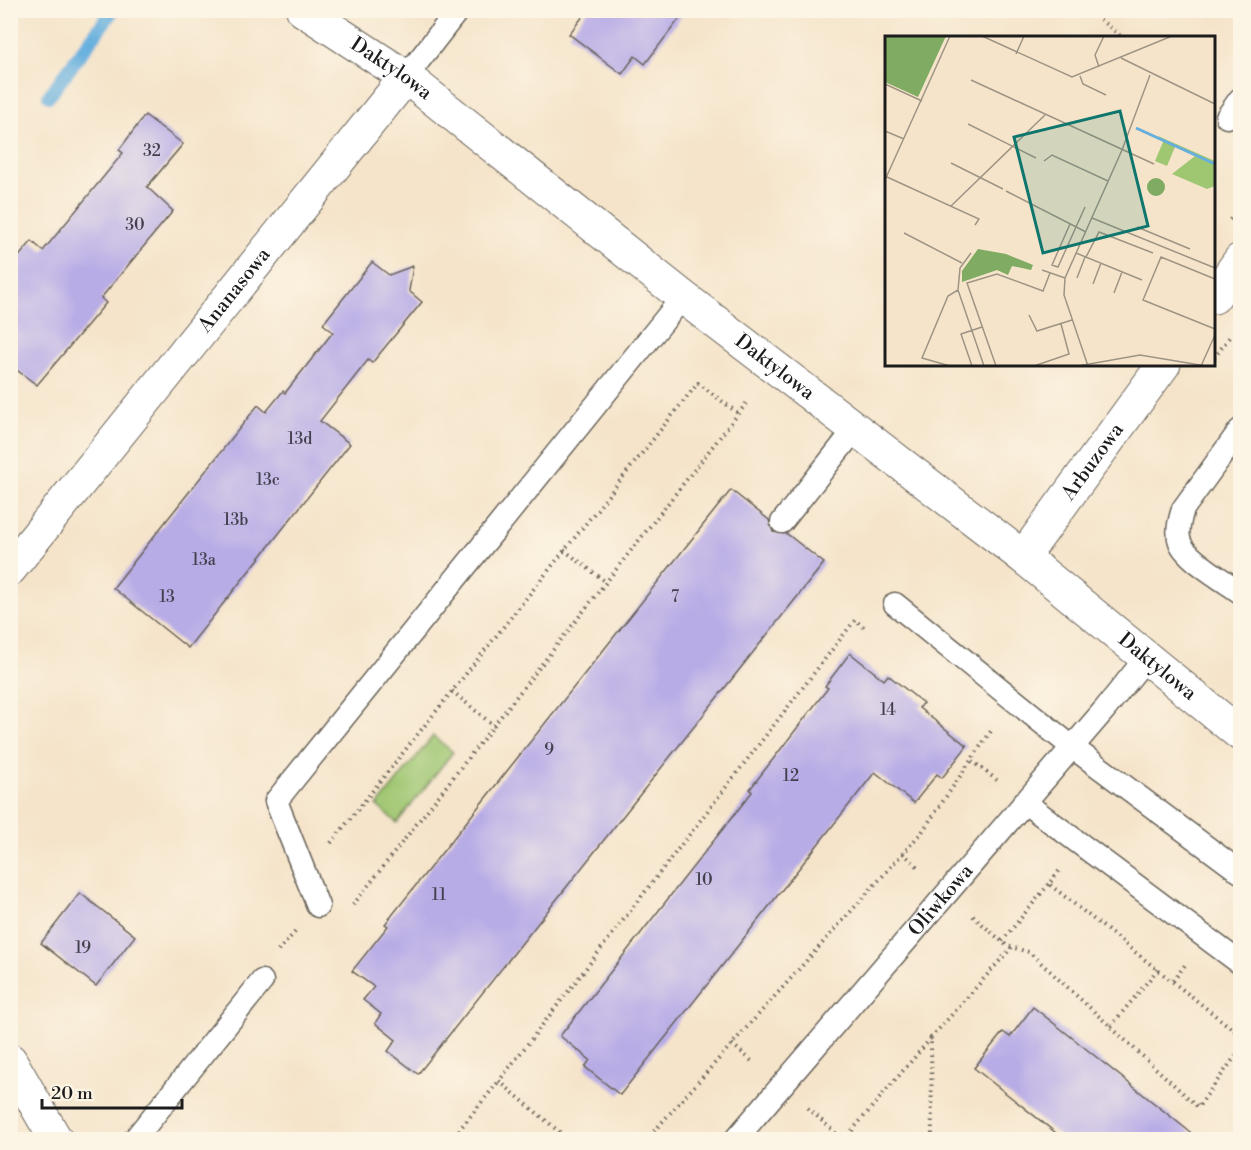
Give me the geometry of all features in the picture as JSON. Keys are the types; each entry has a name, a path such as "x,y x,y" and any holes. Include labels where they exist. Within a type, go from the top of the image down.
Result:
{"street":[{"name":"Daktylowa","path":"303,10 406,77 682,297 1023,557 1240,734"},
{"name":"Ananasowa","path":"10,569 406,77"},
{"path":"1215,296 1240,260"},
{"name":"Arbuzowa","path":"1023,557 1163,366"},
{"path":"10,1060 56,1140"}],"lane":[{"name":"Ananasowa","path":"406,77 458,10"},
{"path":"318,906 276,801 682,297"},
{"path":"782,522 856,428"},
{"path":"1240,430 1183,509 1179,525 1179,542 1187,553 1240,592"},
{"path":"895,604 1072,747 1240,872"},
{"name":"Oliwkowa","path":"735,1140 1146,658"},
{"path":"1024,802 1240,963"},
{"path":"134,1140 262,981"}],"path":[{"path":"1103,10 1098,18 1120,36"},
{"path":"1215,357 1234,331"},
{"path":"301,863 323,852 698,382 739,414"},
{"path":"318,906 335,927 749,400"},
{"path":"564,550 606,583"},
{"path":"451,1140 499,1082 855,620 873,634"},
{"path":"452,691 494,726"},
{"path":"646,1140 922,832 993,728 984,721"},
{"path":"1002,941 1080,844"},
{"path":"903,853 1002,941 1029,952 1198,1107 1240,1050"},
{"path":"1049,884 1240,1035"},
{"path":"844,1140 1012,947"},
{"path":"1111,1026 1158,969"},
{"path":"931,1038 932,1140"},
{"path":"499,1082 569,1140"}],"green space":[{"path":"433,736 453,752 397,823 377,806"}],"building":[{"path":"588,10 686,10 645,64 635,56 622,74 569,34"},
{"path":"145,115 183,144 147,187 173,211 101,298 106,303 37,385 10,365 10,267 32,241 43,251 123,153 119,150"},
{"path":"372,262 389,275 413,266 409,291 422,302 372,363 368,360 320,421 350,444 188,648 113,588 258,405 266,412 283,391 285,393 333,332 323,324"},
{"path":"731,490 769,520 773,532 787,534 824,563 418,1074 388,1051 396,1040 375,1023 381,1014 363,1000 374,987 352,971 388,926 385,924"},
{"path":"850,653 884,680 888,675 923,703 919,708 967,746 942,778 937,774 914,803 875,772 620,1095 585,1067 590,1060 560,1036 752,792 750,789 828,688 825,686"},
{"path":"80,893 135,936 96,986 41,943"},
{"path":"1033,1007 1200,1140 1065,1140 974,1068 1003,1032 1010,1037"}],"waterway":[{"path":"49,96 113,10"}]}
